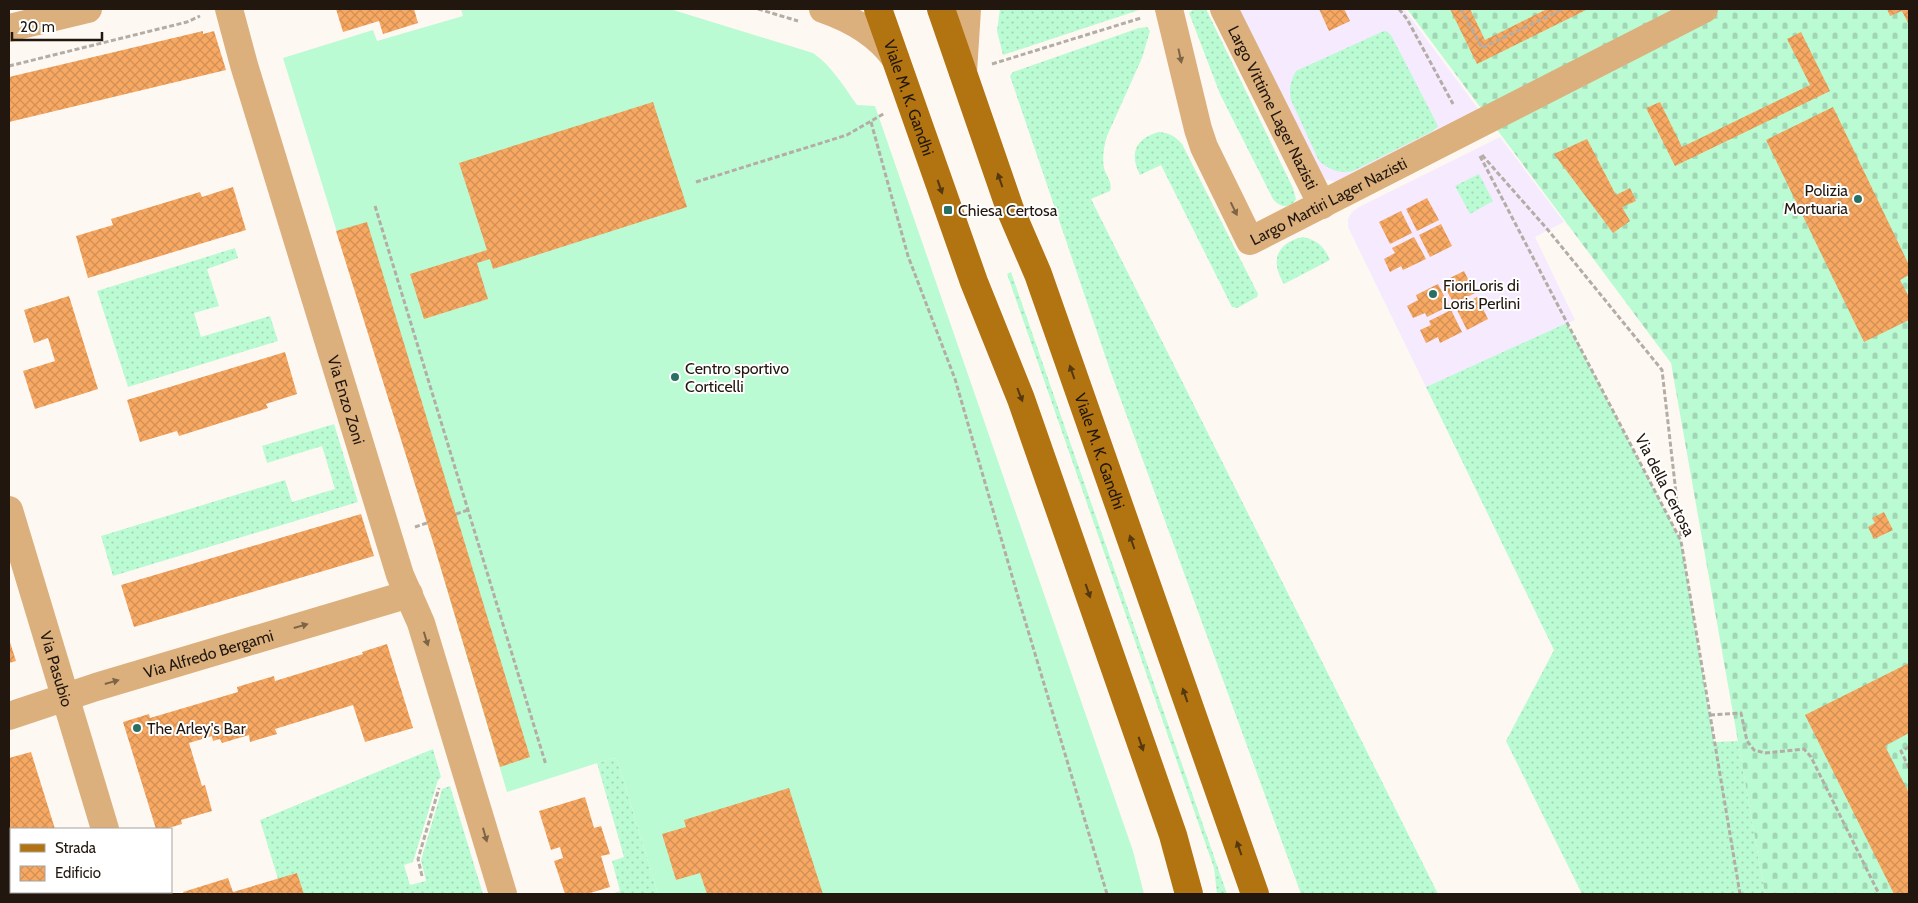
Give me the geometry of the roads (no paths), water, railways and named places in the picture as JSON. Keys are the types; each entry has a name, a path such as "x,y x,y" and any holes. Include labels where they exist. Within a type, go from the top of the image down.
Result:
{"main road":[{"name":"Viale M. K. Gandhi","path":"878,9 974,282 1021,399 1173,835 1189,894"},
{"name":"Viale M. K. Gandhi","path":"941,9 1010,209 1038,274 1256,894"}],"street":[{"path":"9,28 88,9"},
{"path":"824,9 851,20 869,31 885,44 895,58"},
{"path":"963,74 967,9"},
{"name":"Largo Vittime Lager Nazisti","path":"1224,9 1322,205"},
{"name":"Largo Martiri Lager Nazisti","path":"1159,12 1204,147 1250,241 1322,205 1472,140 1704,9"},
{"name":"Via Enzo Zoni","path":"217,12 244,65 400,575 421,622 503,894"},
{"name":"Via Pasubio","path":"9,510 105,828"},
{"name":"Via Alfredo Bergami","path":"9,716 65,697 409,594"}],"place":[{"name":"Polizia Mortuaria","path":"1858,199"},
{"name":"Chiesa Certosa","path":"948,210"},
{"name":"FioriLoris di Loris Perlini","path":"1433,294"},
{"name":"Centro sportivo Corticelli","path":"675,377"},
{"name":"The Arley's Bar","path":"137,728"}]}
